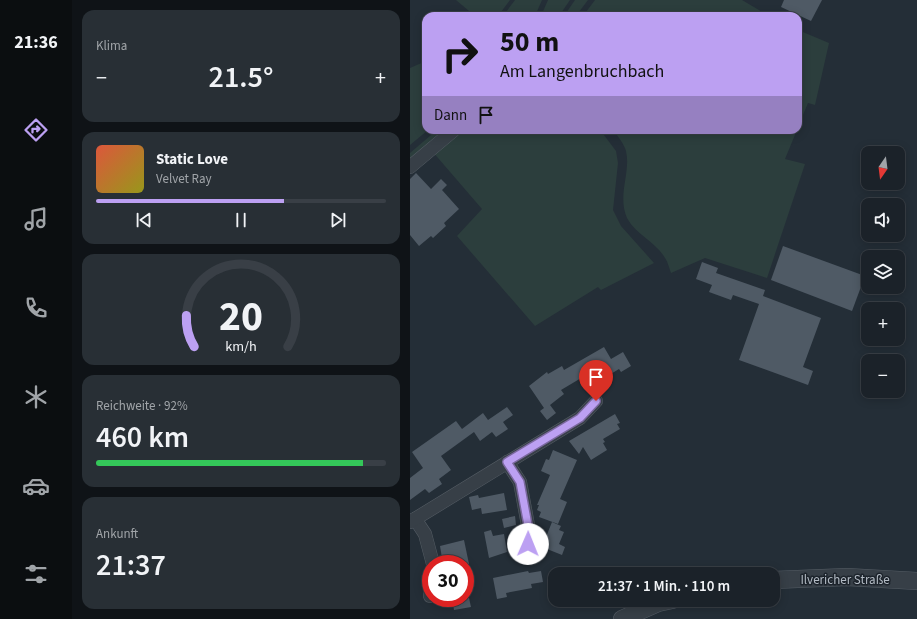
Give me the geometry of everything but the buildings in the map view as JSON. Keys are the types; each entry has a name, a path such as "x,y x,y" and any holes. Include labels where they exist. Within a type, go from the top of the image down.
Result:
{"street":[{"path":"410,167 449,134"},
{"path":"431,555 425,534 413,520 580,418 596,401"},
{"path":"507,462 520,482 530,536 525,552"},
{"name":"Ilvericher Straße","path":"780,580 847,577 917,581"},
{"path":"622,619 649,607"}],"shaded area":[{"path":"456,0 510,0 501,12 470,12"},
{"path":"515,0 542,0 537,12 506,12"},
{"path":"548,0 570,0 562,12 543,12"},
{"path":"575,0 588,0 579,12 567,12"},
{"path":"595,0 742,0 762,12 586,12"},
{"path":"802,32 829,43 815,105 808,103 802,117"},
{"path":"422,63 423,134 410,145 410,68"},
{"path":"432,134 445,134 410,163 410,153"},
{"path":"455,134 603,134 616,151 618,163 613,210 621,226 654,263 601,290 598,287 535,326 457,236 482,209 432,151"},
{"path":"616,134 795,134 785,159 805,164 767,278 705,258 671,273 667,261 657,247 635,229 627,218 623,201 627,159 626,151"}],"route":[{"path":"528,544 530,536 520,482 507,462 580,418 596,401"}]}
